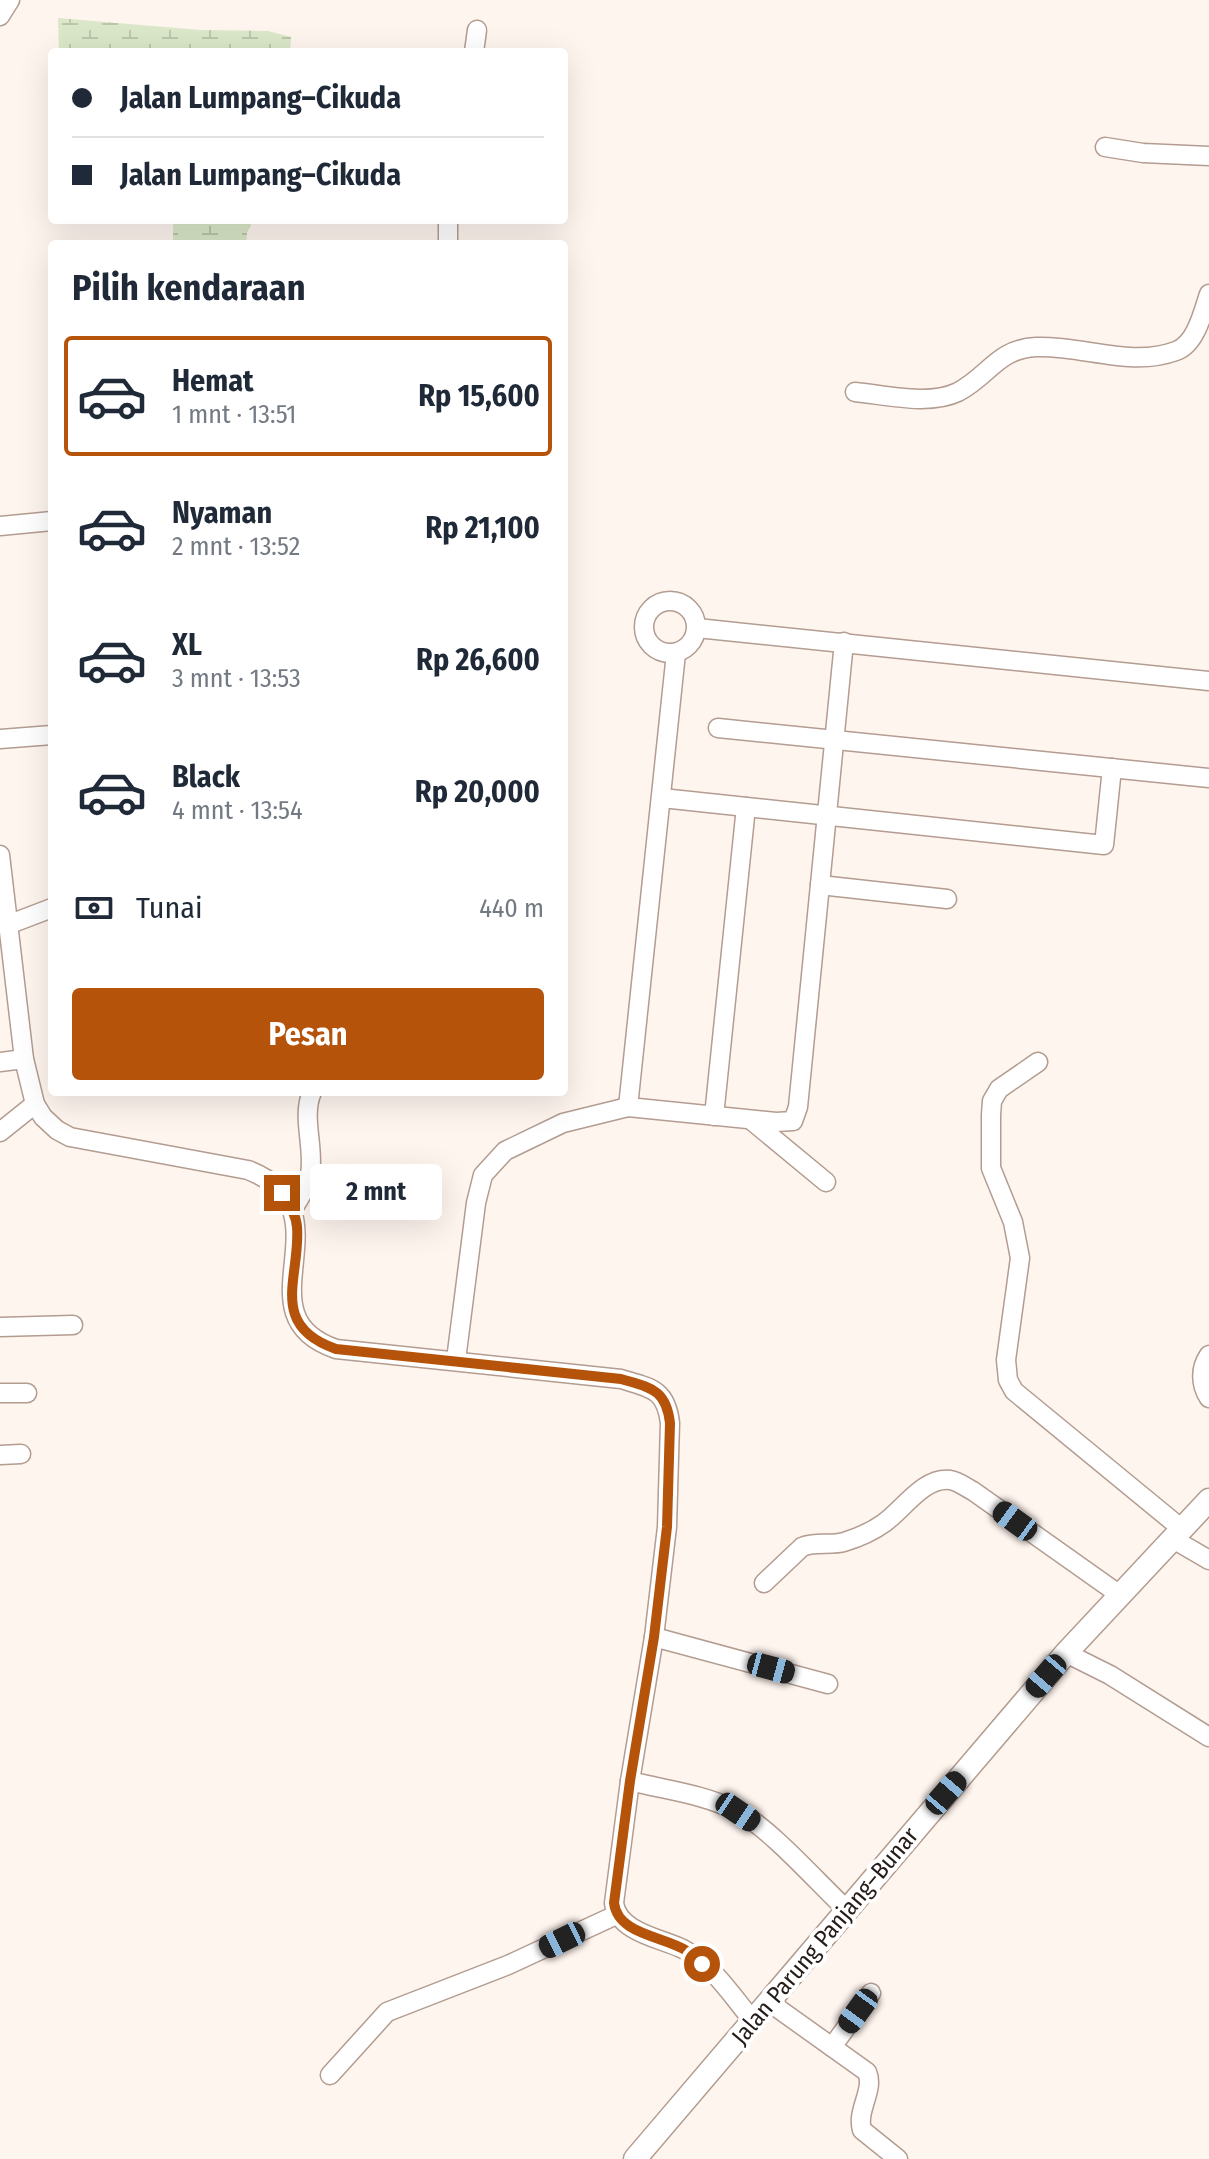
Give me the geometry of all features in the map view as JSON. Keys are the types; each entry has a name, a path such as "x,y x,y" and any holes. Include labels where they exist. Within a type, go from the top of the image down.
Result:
{"main road":[{"name":"Jalan Parung Panjang–Bunar","path":"635,2159 1066,1653 1209,1500"}],"street":[{"path":"0,16 10,0"},
{"path":"475,48 477,30"},
{"path":"1105,147 1143,153 1209,156"},
{"path":"855,392 926,399 946,396 960,391 1001,357 1034,347 1137,359 1179,351 1191,339 1209,294"},
{"path":"0,526 48,521"},
{"path":"661,602 678,602 692,612 697,628 691,644 676,653 658,651 651,646 643,630 647,613 661,602"},
{"path":"697,628 1209,681"},
{"path":"456,1360 476,1203 483,1175 505,1151 563,1123 628,1107 750,1120 793,1121 798,1107 844,642"},
{"path":"628,1107 676,653"},
{"path":"718,728 1209,778"},
{"path":"0,739 48,735"},
{"path":"662,798 1104,845 1112,768"},
{"path":"714,1116 746,807"},
{"path":"0,855 24,1059 35,1104 57,1130 70,1137 248,1170 264,1177 282,1193 293,1209 297,1227 291,1285 295,1312 303,1328 322,1344 336,1349 621,1379 650,1387 662,1396 668,1407 670,1423 667,1527 654,1637 614,1903 616,1915 624,1924 687,1951 716,1977 753,2021"},
{"path":"820,885 947,899"},
{"path":"10,924 48,910"},
{"path":"0,1062 24,1059"},
{"path":"1038,1062 999,1089 992,1101 991,1168 1013,1222 1020,1258 1006,1360 1008,1380 1014,1391 1209,1560"},
{"path":"293,1209 311,1173 308,1104 311,1096"},
{"path":"0,1132 35,1104"},
{"path":"750,1120 826,1182"},
{"path":"0,1327 73,1325"},
{"path":"1209,1355 1201,1375 1209,1398"},
{"path":"0,1393 27,1393"},
{"path":"0,1455 21,1454"},
{"path":"764,1583 802,1547 842,1543 855,1538 883,1524 920,1491 932,1484 950,1480 973,1491 1120,1595"},
{"path":"654,1637 828,1684"},
{"path":"1066,1653 1110,1675 1209,1737"},
{"path":"630,1781 715,1802 738,1812 757,1824 846,1909"},
{"path":"330,2075 387,2012 508,1965 616,1915"},
{"path":"832,2047 871,1993"},
{"path":"769,2002 869,2076 860,2118 862,2130 898,2159"}],"green space":[{"path":"58,18 200,30 268,31 291,37 290,48 59,48"},
{"path":"173,224 251,224 246,240 173,240"}],"route":[{"path":"282,1193 293,1209 297,1227 291,1285 295,1312 303,1328 322,1344 336,1349 621,1379 650,1387 662,1396 668,1407 667,1527 654,1637 614,1903 616,1915 624,1924 687,1951 702,1964"}]}
